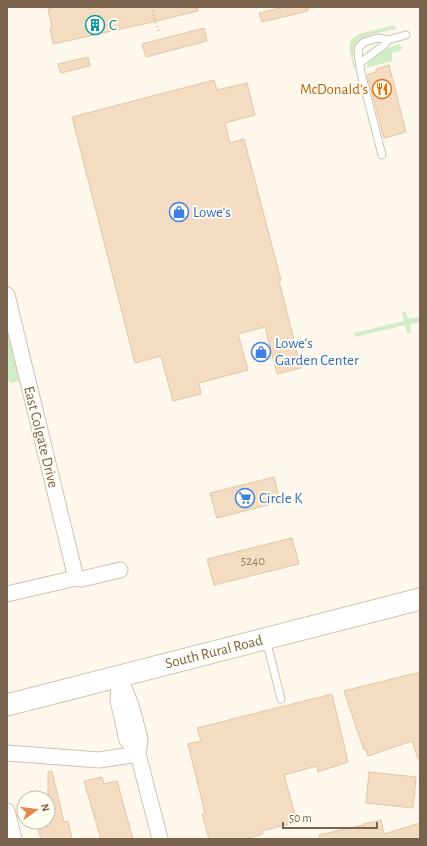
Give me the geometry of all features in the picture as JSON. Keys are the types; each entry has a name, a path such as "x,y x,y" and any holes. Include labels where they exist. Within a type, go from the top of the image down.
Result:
{"main road":[{"name":"South Rural Road","path":"7,705 420,599"}],"street":[{"name":"East Colgate Drive","path":"7,295 76,578"},
{"path":"7,594 76,578 82,579 120,570"},
{"path":"119,676 131,705 140,739 138,754 160,839"},
{"path":"7,754 100,760 138,754"},
{"path":"7,811 14,839"}],"lane":[{"path":"382,155 360,63 358,53 359,46 364,42 378,38 388,40 406,35"},
{"path":"360,63 384,45 388,40"},
{"path":"265,639 281,699"}],"path":[{"path":"151,7 159,32"}],"green space":[{"path":"394,25 396,29 368,36 357,43 353,56 356,68 354,69 349,48 351,40 359,34"},
{"path":"400,44 402,50 392,53 392,61 366,68 371,59 380,52"},
{"path":"405,311 409,319 420,317 420,322 410,324 411,333 407,333 405,325 355,337 354,333 404,321 402,313"},
{"path":"7,330 20,381 10,383 9,380 7,380"}],"building":[{"name":"C","path":"56,7 197,7 198,11 53,44 50,28 52,27 48,9"},
{"path":"284,7 308,7 308,11 262,22 259,13"},
{"path":"204,28 207,41 146,57 142,44"},
{"path":"88,57 90,66 61,73 58,64"},
{"name":"McDonald's","path":"389,65 406,132 384,138 367,75 376,72 376,69"},
{"name":"Lowe's","path":"214,80 217,90 247,83 255,115 225,123 230,143 244,139 281,280 279,281 301,368 277,374 265,327 238,334 248,370 199,383 201,394 173,401 161,356 135,363 72,117"},
{"name":"Circle K","path":"274,477 280,502 217,518 210,493"},
{"name":"Circle K","path":"292,538 299,564 214,585 207,559"},
{"path":"420,672 420,759 418,759 412,741 368,756 366,749 364,750 344,691"},
{"path":"332,694 348,762 318,772 317,766 284,775 297,822 262,831 263,834 245,839 209,839 202,814 205,813 188,744 201,741 197,728"},
{"path":"52,771 64,822 68,821 72,839 41,839 38,830 56,830 56,790 48,790 48,772"},
{"path":"369,772 416,777 413,808 366,803"},
{"path":"102,777 104,784 117,781 133,839 101,839 84,781"},
{"path":"381,820 384,834 420,823 420,839 320,839 319,835 363,825 363,827 364,824"}],"place":[{"name":"C","path":"95,25"},
{"name":"McDonald's","path":"382,89"},
{"name":"Lowe's","path":"179,212"},
{"name":"Lowe's Garden Center","path":"261,352"},
{"name":"Circle K","path":"245,498"}]}
